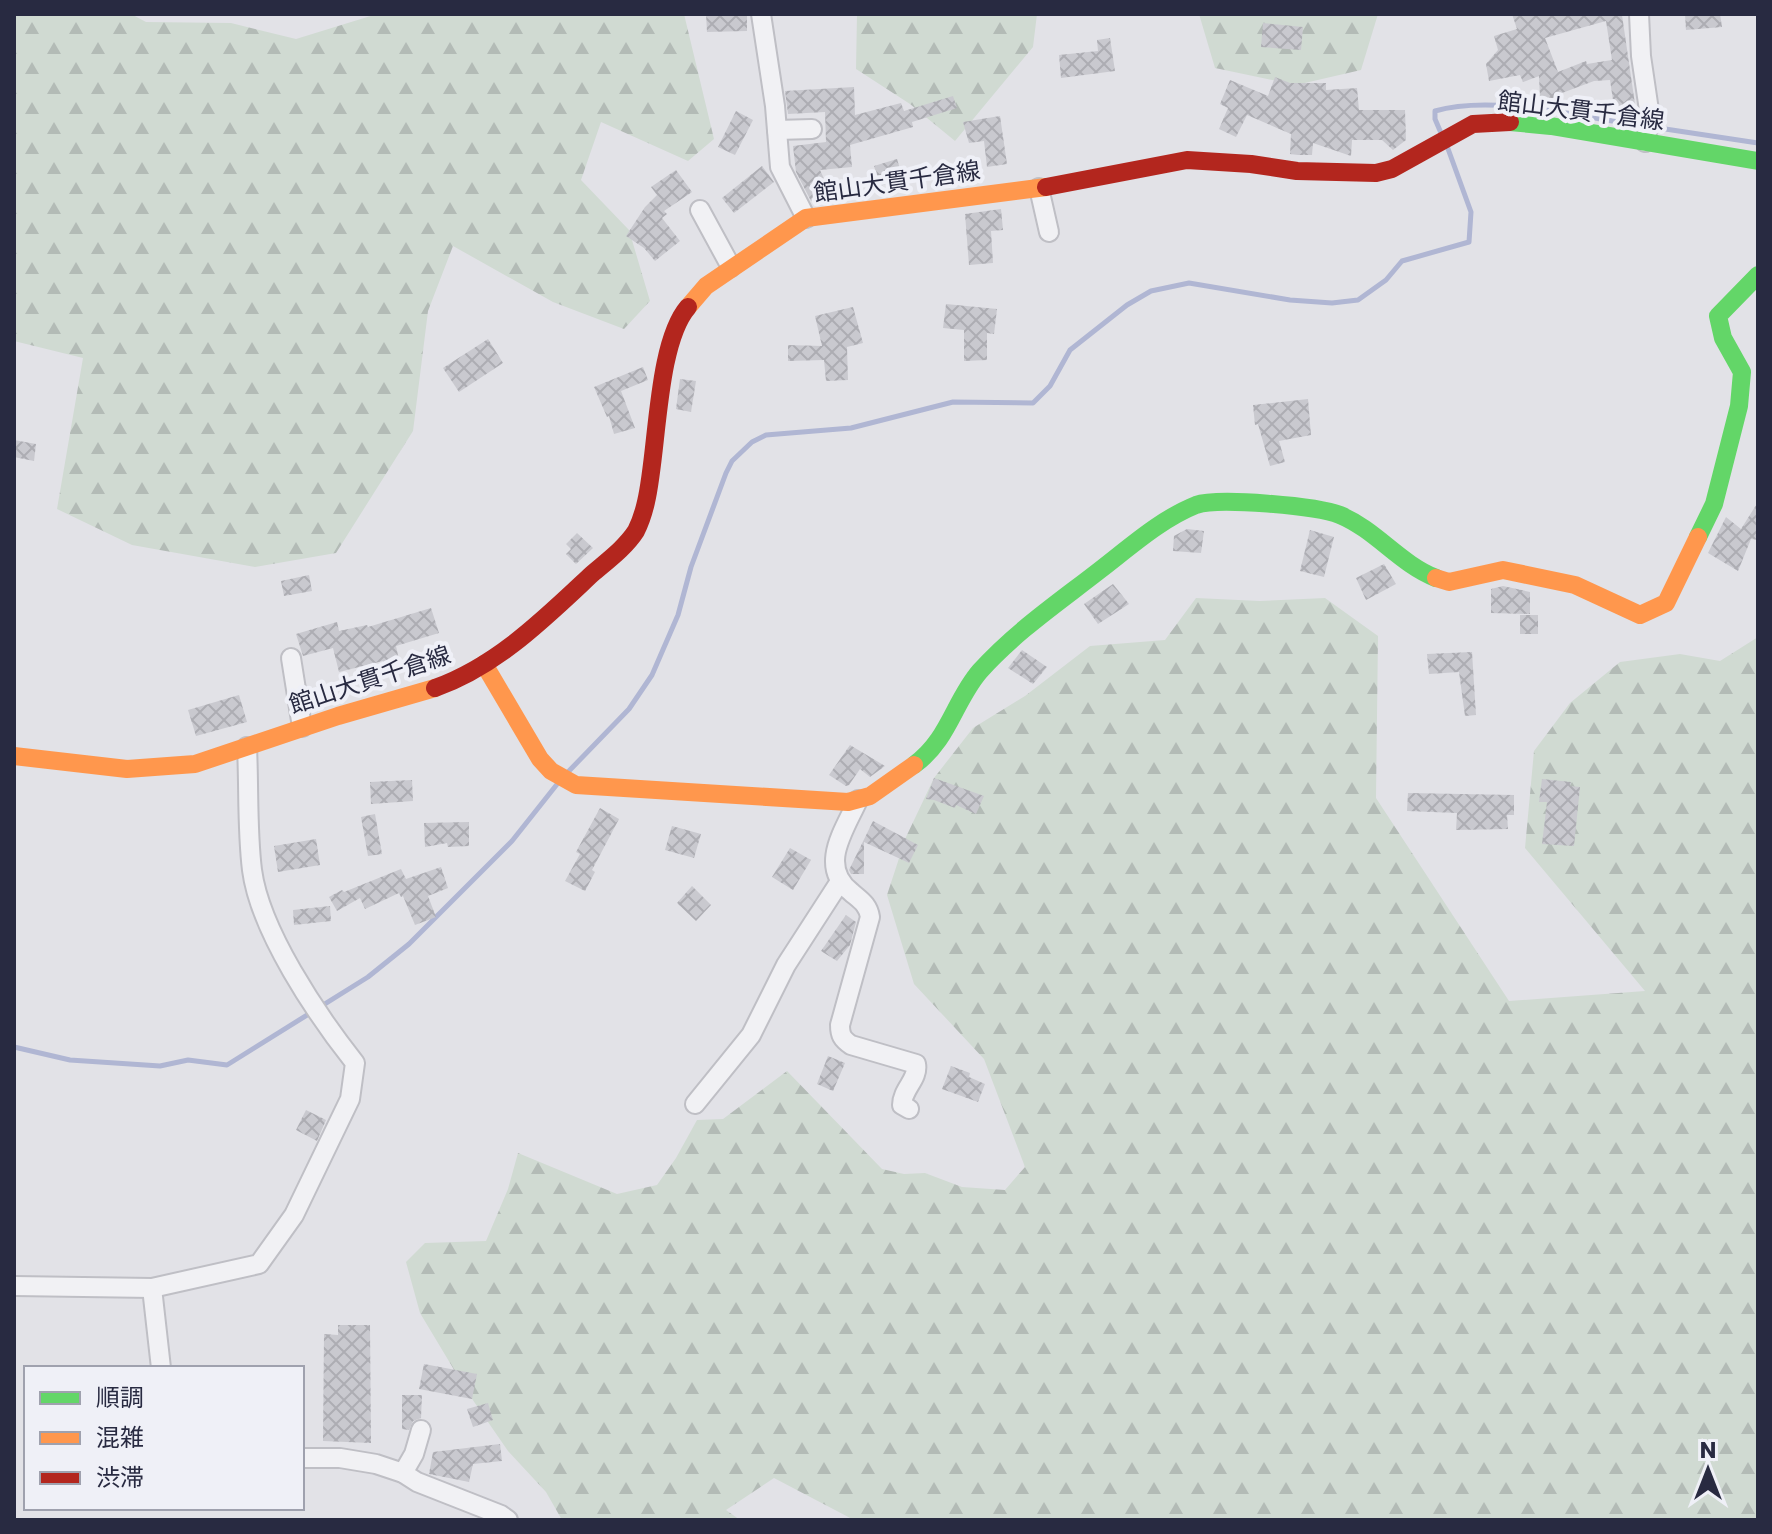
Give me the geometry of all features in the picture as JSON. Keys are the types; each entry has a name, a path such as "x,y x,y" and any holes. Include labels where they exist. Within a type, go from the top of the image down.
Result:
{"main road":[{"name":"館山大貫千倉線","path":"14,756 100,767 195,764 302,727 445,684 484,664 527,631 628,541 637,529 646,503 668,350 681,315 706,286 806,218 1039,188 1187,160 1297,171 1376,173 1392,169 1473,124 1513,122 1758,161"},
{"path":"484,664 528,743 551,771 576,785 858,800 879,791 928,755 948,727 977,674 1001,647 1147,534 1198,504 1272,503 1320,509 1340,515 1388,543 1417,570 1449,582 1503,570 1575,585 1640,615 1666,603 1714,504 1739,406 1742,372 1723,338 1718,316 1758,275"}],"street":[{"path":"761,14 780,167 806,218"},
{"path":"1639,14 1641,56 1650,117 1645,142"},
{"path":"777,130 812,129"},
{"path":"1039,188 1049,232"},
{"path":"700,210 731,267"},
{"path":"291,658 302,727"},
{"path":"14,1286 152,1288 259,1264 294,1215 350,1099 355,1063 324,1023 268,925 259,901 252,870 247,747"},
{"path":"858,800 835,850 835,871 839,883 866,904 870,917 840,1034 851,1045 916,1064 918,1070 902,1099 902,1105 909,1109"},
{"path":"695,1104 751,1035 786,965 839,883"},
{"path":"152,1288 161,1366"},
{"path":"403,1473 414,1454 421,1430"},
{"path":"304,1458 340,1458 403,1473 417,1482 508,1520"}],"green space":[{"path":"14,14 131,14 146,22 231,23 296,39 377,14 684,14 714,139 688,161 601,122 581,180 629,230 650,301 624,329 553,302 453,246 428,311 413,431 336,553 255,567 132,545 57,509 83,358 14,341"},
{"path":"857,14 1037,14 1033,47 955,141 910,104 856,69"},
{"path":"1199,14 1378,14 1361,70 1296,85 1215,68"},
{"path":"1196,598 1260,601 1325,598 1378,636 1376,798 1509,1001 1645,991 1525,848 1534,751 1570,703 1620,662 1680,654 1720,661 1758,637 1758,1520 854,1520 774,1478 726,1510 740,1520 562,1520 546,1492 508,1451 468,1393 420,1313 406,1262 425,1243 486,1241 508,1189 518,1153 617,1194 657,1185 697,1120 723,1119 787,1071 882,1169 904,1174 925,1173 962,1187 1005,1190 1025,1167 984,1059 914,984 887,895 906,837 934,778 973,728 1025,696 1090,646 1165,640"}],"building":[{"path":"706,14 747,14 747,31 707,32"},
{"path":"1512,14 1622,15 1636,111 1615,114 1610,80 1594,81 1554,98 1540,99 1539,76 1523,82 1520,75 1489,81 1486,64 1498,50 1494,36 1517,29","holes":["1606,21 1612,60 1587,64 1586,61 1558,72 1545,38"]},
{"path":"1685,14 1720,14 1722,27 1686,30"},
{"path":"1263,23 1303,27 1301,50 1261,47"},
{"path":"1110,38 1115,71 1061,78 1059,55 1098,51 1097,40"},
{"path":"1275,77 1290,83 1326,83 1326,90 1357,88 1359,110 1405,110 1406,140 1393,150 1382,140 1352,140 1351,156 1313,143 1312,155 1298,155 1290,154 1291,134 1247,115 1236,137 1219,129 1228,108 1220,104 1230,80 1268,96"},
{"path":"854,87 855,115 901,103 904,111 953,96 957,108 912,122 913,127 850,145 852,167 820,170 833,198 811,201 796,172 793,146 826,142 825,112 788,114 785,91"},
{"path":"736,111 753,120 735,155 718,147"},
{"path":"1000,116 1007,164 987,167 984,141 969,143 963,122"},
{"path":"897,159 903,179 880,186 874,166"},
{"path":"762,166 774,182 734,213 722,198"},
{"path":"676,170 692,192 664,211 667,214 662,218 680,241 655,261 644,248 626,236 657,195 651,187"},
{"path":"1001,209 1003,230 991,231 993,263 969,265 965,214"},
{"path":"946,304 997,309 994,334 987,333 987,360 964,361 964,330 943,328"},
{"path":"853,307 863,343 847,347 848,380 826,381 824,360 788,361 788,345 822,346 815,316"},
{"path":"488,339 503,363 459,392 443,368"},
{"path":"643,367 648,380 621,391 635,428 614,434 609,416 594,387"},
{"path":"680,379 696,381 691,412 676,409"},
{"path":"1308,399 1311,435 1279,441 1285,462 1270,466 1258,424 1255,425 1253,405"},
{"path":"14,440 36,444 34,461 14,457"},
{"path":"1758,502 1758,540 1751,539 1738,571 1708,553 1726,517 1741,529"},
{"path":"1187,529 1204,531 1201,553 1173,551 1174,536"},
{"path":"1310,530 1334,537 1324,577 1300,571"},
{"path":"577,533 593,548 576,564 566,554 571,549 566,544"},
{"path":"1384,564 1396,584 1366,600 1356,578"},
{"path":"309,575 312,591 284,596 281,581"},
{"path":"1113,584 1129,604 1098,624 1084,604"},
{"path":"1503,586 1530,592 1530,614 1491,613 1491,589"},
{"path":"431,608 439,633 396,646 401,669 385,672 383,661 339,672 333,648 303,656 296,634 337,622 339,631 368,627"},
{"path":"1520,615 1538,615 1538,634 1520,634"},
{"path":"1022,650 1047,667 1033,684 1008,668"},
{"path":"1472,652 1476,715 1465,716 1459,672 1429,674 1427,654"},
{"path":"239,695 247,722 196,736 188,710"},
{"path":"850,745 885,766 870,777 860,769 846,786 829,775"},
{"path":"934,778 984,796 976,814 956,805 955,808 926,799"},
{"path":"1542,779 1571,782 1570,786 1580,787 1574,846 1542,844 1547,802 1539,802"},
{"path":"412,780 413,801 371,804 370,782"},
{"path":"1408,793 1514,795 1514,815 1507,815 1508,829 1456,830 1457,813 1407,811"},
{"path":"600,808 619,819 592,870 595,872 585,891 565,881 580,854 576,852"},
{"path":"375,814 382,854 368,856 361,817"},
{"path":"873,821 918,845 909,863 864,842 864,874 851,874 849,870"},
{"path":"469,822 469,846 448,847 447,843 425,847 424,823"},
{"path":"672,826 701,834 694,858 665,850"},
{"path":"316,839 320,865 278,872 274,846"},
{"path":"790,848 811,860 793,890 772,877"},
{"path":"441,867 448,888 428,896 436,917 415,925 399,893 365,909 360,898 337,911 329,897 401,869 406,879"},
{"path":"692,886 711,905 696,921 677,903"},
{"path":"330,906 331,921 294,925 293,910"},
{"path":"846,915 856,922 850,945 837,961 821,951"},
{"path":"828,1056 845,1063 833,1091 817,1084"},
{"path":"951,1066 970,1073 969,1077 985,1084 978,1102 942,1089"},
{"path":"306,1110 326,1120 317,1141 296,1130"},
{"path":"338,1325 370,1325 371,1443 323,1441 324,1334 338,1335"},
{"path":"424,1364 477,1374 472,1399 419,1389"},
{"path":"402,1395 422,1395 421,1418 413,1421 409,1430 402,1429"},
{"path":"488,1403 493,1420 473,1427 467,1409"},
{"path":"500,1444 502,1461 473,1464 469,1482 429,1474 433,1452"}],"waterway":[{"path":"1441,133 1435,111 1483,105 1537,109 1642,126"},
{"path":"1652,127 1758,143"},
{"path":"567,773 629,709 652,675 678,615 691,567 726,473 732,461 752,442 766,435 851,428 953,402 1033,403 1050,386 1070,350 1127,305 1151,291 1189,283 1290,300 1332,303 1358,300 1386,280 1402,261 1469,242 1471,212 1447,146"},
{"path":"14,1047 70,1060 160,1066 188,1060 227,1065 368,977 409,944 512,841 558,783"}],"traffic: fast":[{"path":"1510,122 1551,126 1758,161"},
{"path":"1698,537 1714,504 1739,406 1742,372 1723,338 1718,316 1758,275"},
{"path":"914,765 935,744 980,671 1008,643 1146,534 1196,505 1225,502 1268,504 1340,515 1436,578"}],"traffic: slow":[{"path":"688,307 706,286 806,218 1046,187"},
{"path":"1436,578 1449,582 1503,570 1575,585 1640,615 1666,603 1698,537"},
{"path":"484,664 540,759 551,771 576,785 848,802 870,796 914,765"},
{"path":"14,756 127,769 195,764 338,716 435,688"}],"traffic: jam":[{"path":"1046,187 1187,160 1297,171 1376,173 1392,169 1473,124 1510,122"},
{"path":"435,688 458,679 500,654 616,554 636,531 650,481 670,346 688,307"}]}
